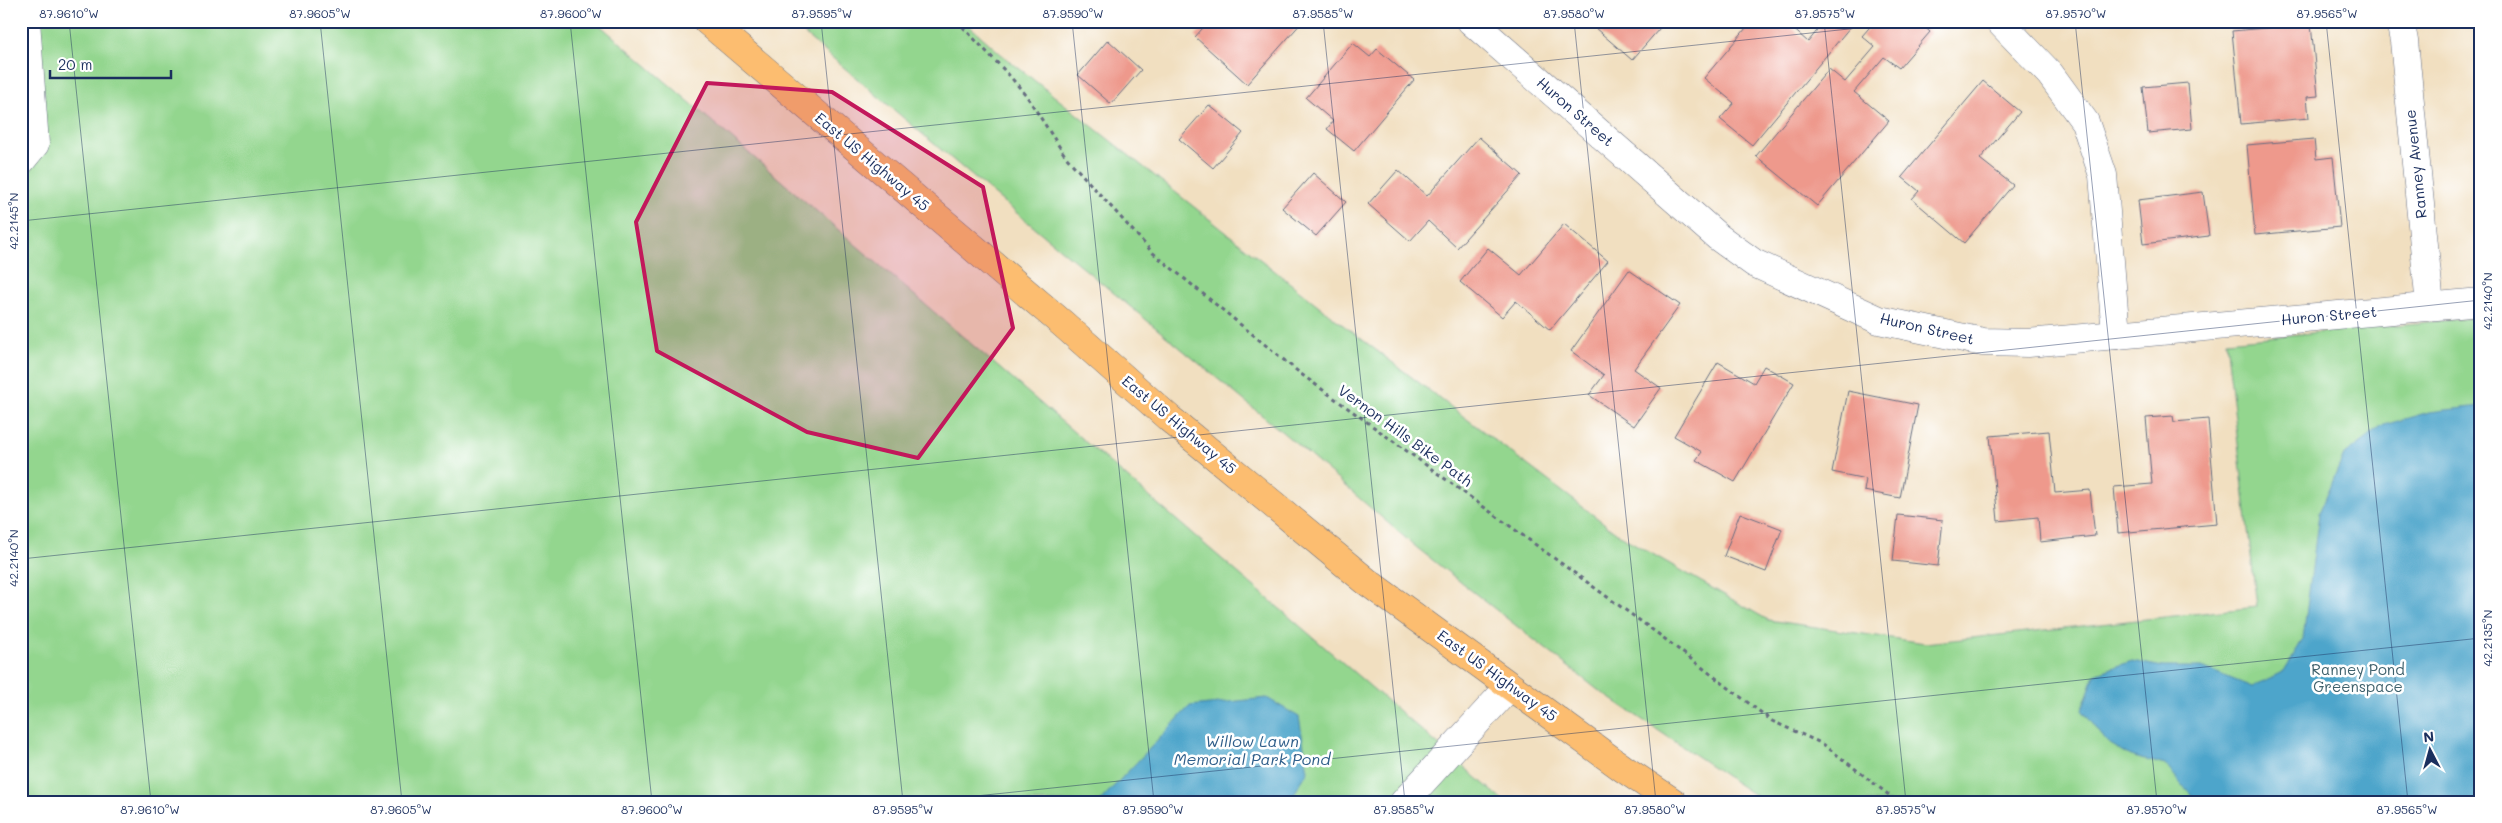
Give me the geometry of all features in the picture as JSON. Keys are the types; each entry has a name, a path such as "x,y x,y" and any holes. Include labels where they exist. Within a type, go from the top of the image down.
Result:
{"main road":[{"name":"East US Highway 45","path":"707,21 1063,324 1177,425 1366,581 1624,769 1673,802"}],"street":[{"path":"21,161 34,144 26,21"},
{"name":"Huron Street","path":"1471,21 1718,237 1754,263 1879,320 1984,342 2028,343 2481,302"},
{"path":"1999,21 2050,74 2085,122 2103,175 2116,335"},
{"name":"Ranney Avenue","path":"2400,21 2404,41 2430,306"},
{"path":"1404,802 1510,686"}],"path":[{"name":"Vernon Hills Bike Path","path":"957,21 1008,74 1031,102 1066,157 1153,254 1301,374 1661,636 1772,721 1823,744 1898,802"}],"highlighted area":[{"path":"707,83 832,92 983,187 1013,328 918,458 807,432 657,351 636,222"}],"green space":[{"path":"21,21 595,21 1505,802 21,802"},
{"name":"Ranney Pond Greenspace","path":"789,21 964,21 1001,54 1343,325 1621,536 1768,620 1925,643 2257,607 2226,341 2481,317 2481,802 1765,802 1598,690 1416,547 1287,436 978,181"}],"water":[{"path":"2481,406 2481,802 2198,802 2165,765 2130,756 2107,742 2082,710 2095,674 2132,661 2163,667 2202,667 2252,687 2284,671 2303,639 2319,513 2344,455 2384,425 2429,412"},
{"name":"Willow Lawn Memorial Park Pond","path":"1267,698 1299,717 1308,771 1289,802 1099,802 1190,706"}],"building":[{"path":"1209,21 1303,21 1247,84 1195,37"},
{"path":"1587,21 1666,21 1632,60"},
{"path":"1752,21 1772,21 1783,31 1789,25 1808,42 1825,21 1855,21 1752,145 1720,119 1734,103 1704,78"},
{"path":"1875,21 1918,21 1930,32 1899,68 1884,57 1854,92 1889,121 1817,206 1756,156 1829,69 1845,82 1875,47 1862,36"},
{"path":"2311,24 2318,96 2307,97 2309,118 2241,124 2232,31"},
{"path":"1108,40 1141,70 1111,104 1078,75"},
{"path":"1353,43 1370,57 1377,49 1414,80 1354,151 1327,129 1333,121 1306,98"},
{"path":"1983,81 2020,112 1980,159 2013,185 1964,243 1912,199 1919,191 1902,177"},
{"path":"2188,83 2192,129 2148,133 2143,87"},
{"path":"1209,105 1243,133 1213,168 1179,139"},
{"path":"1479,137 1522,175 1457,248 1428,221 1410,241 1368,204 1398,170 1427,196"},
{"path":"2314,139 2316,159 2333,157 2340,227 2255,235 2247,145"},
{"path":"1313,173 1346,202 1316,236 1282,208"},
{"path":"2203,192 2209,236 2143,244 2138,200"},
{"path":"1564,224 1608,261 1550,330 1516,301 1502,317 1460,282 1488,248 1521,275"},
{"path":"1629,270 1680,305 1634,369 1661,388 1634,426 1589,395 1604,375 1571,351"},
{"path":"1718,362 1754,383 1764,366 1794,383 1735,482 1696,460 1702,452 1674,436"},
{"path":"1848,391 1918,405 1900,498 1864,491 1866,479 1832,472"},
{"path":"2173,416 2174,422 2208,419 2217,524 2118,533 2114,487 2152,484 2146,418"},
{"path":"2049,431 2055,493 2090,490 2095,536 2040,542 2038,517 1998,521 1990,436"},
{"path":"1740,513 1782,529 1766,572 1724,556"},
{"path":"1898,515 1943,520 1938,566 1893,561"}]}
